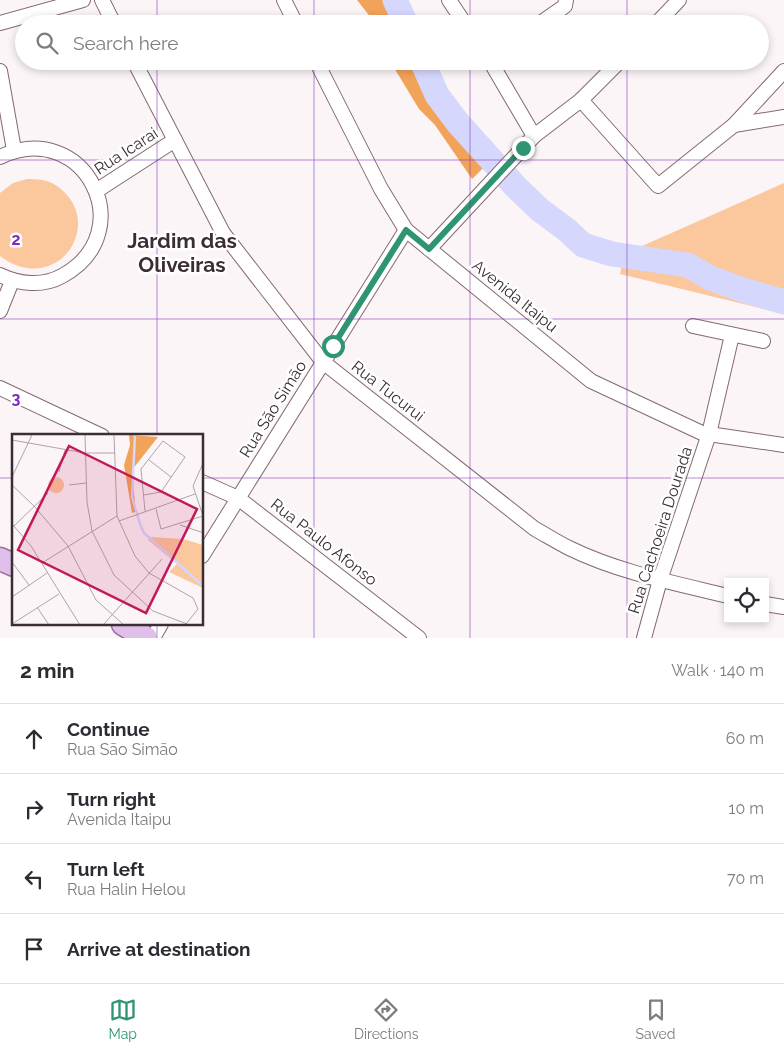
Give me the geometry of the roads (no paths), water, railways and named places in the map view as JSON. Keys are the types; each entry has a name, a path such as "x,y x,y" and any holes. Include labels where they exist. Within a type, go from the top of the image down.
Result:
{"main road":[{"path":"0,559 12,564"},
{"path":"126,626 146,638"}],"street":[{"path":"29,15 83,0"},
{"path":"102,0 110,15"},
{"path":"284,0 292,15"},
{"path":"449,0 459,15"},
{"path":"552,15 565,6 566,0"},
{"path":"664,15 678,0"},
{"path":"0,23 15,19"},
{"name":"Rua Tucurui","path":"139,70 223,233 323,362 535,529 568,548 606,564 660,580 724,595"},
{"name":"Avenida Itaipu","path":"321,70 381,189 406,230 591,381 702,432 784,445"},
{"path":"495,70 534,136"},
{"path":"429,249 534,136 581,100 611,70"},
{"path":"0,71 14,150"},
{"path":"581,100 658,186 734,125 784,71"},
{"path":"734,125 784,117"},
{"name":"Rua Icarai","path":"96,191 175,140"},
{"path":"0,157 14,150 40,148 54,151 72,160 86,173 96,191 101,212 98,234 89,254 74,269 55,280 33,284 6,278 0,311"},
{"name":"Rua São Simão","path":"204,553 406,230"},
{"path":"693,326 762,341"},
{"name":"Rua Cachoeira Dourada","path":"644,638 660,580 709,434 732,334"},
{"path":"0,388 98,434"},
{"name":"Rua Paulo Afonso","path":"204,483 238,498 419,638"},
{"path":"769,605 784,607"},
{"path":"153,638 160,626"}],"waterway":[{"path":"395,0 402,15"},
{"path":"426,70 437,95 458,123 516,187 540,210 567,230 583,245 612,254 688,265 710,278 784,302"}],"district":[{"name":"Jardim das Oliveiras","path":"182,252"}]}
